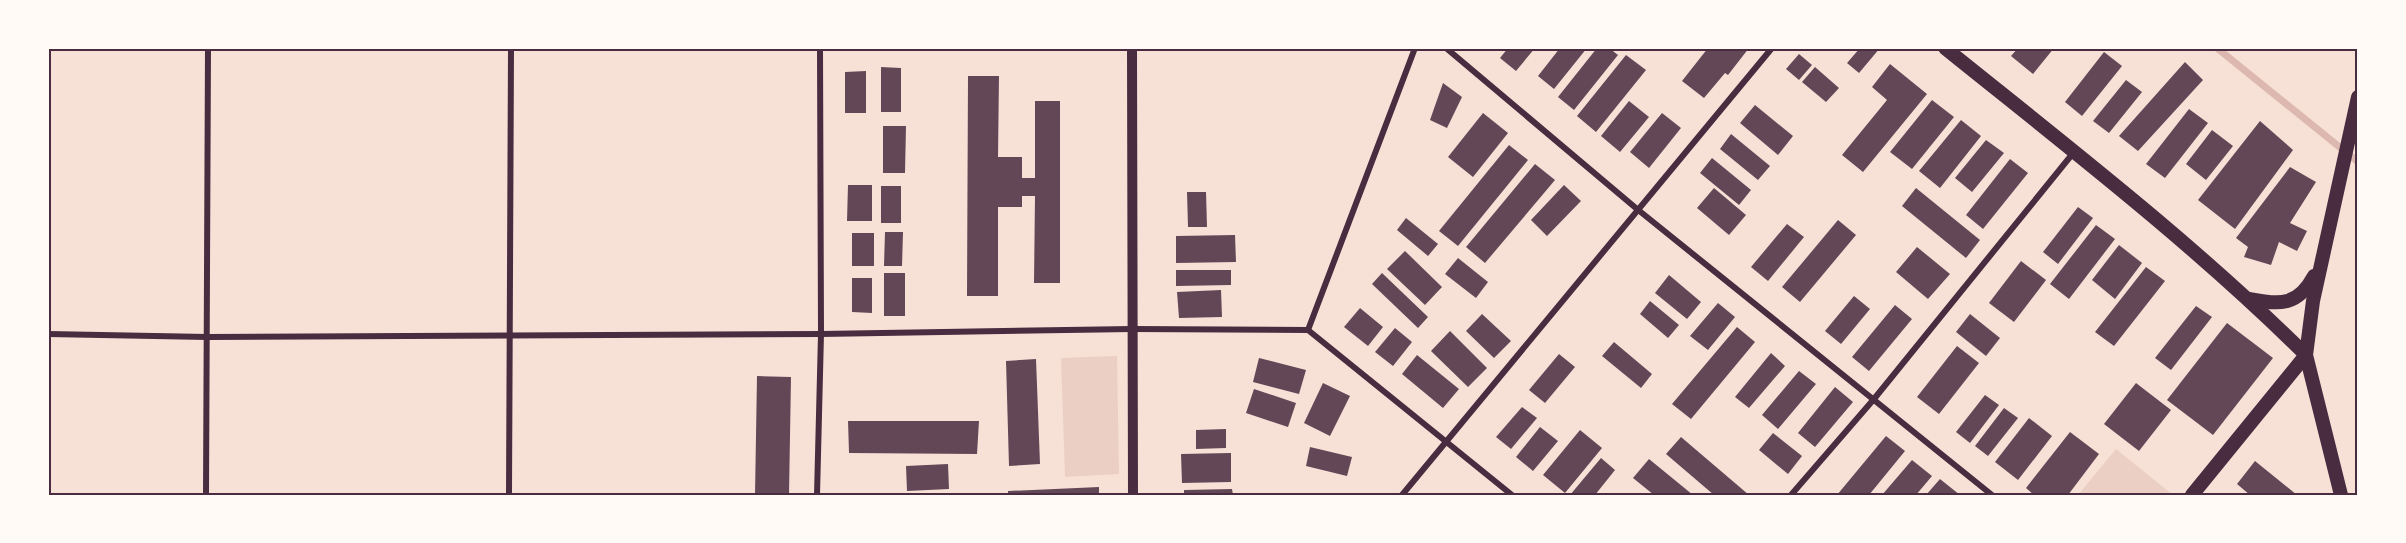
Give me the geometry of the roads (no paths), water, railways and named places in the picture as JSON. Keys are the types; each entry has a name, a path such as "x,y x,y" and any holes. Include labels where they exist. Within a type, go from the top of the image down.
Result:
{"main road":[{"path":"1945,48 2074,152 2249,299 2306,355"},
{"path":"2342,495 2306,355 2320,267 2357,104"},
{"path":"2249,299 2276,304 2294,299 2306,290 2320,267"},
{"path":"2192,495 2306,355"}],"street":[{"path":"206,495 208,48"},
{"path":"509,495 511,48"},
{"path":"816,495 821,334 820,48"},
{"path":"1132,48 1133,495"},
{"path":"1308,330 1415,48"},
{"path":"1446,48 1637,209 1992,495"},
{"path":"1402,495 1772,48"},
{"path":"1791,495 1874,399 2074,152"},
{"path":"48,334 207,337 821,334 1132,329 1308,330 1512,495"}],"waterway":[{"path":"2217,48 2358,162"}]}
